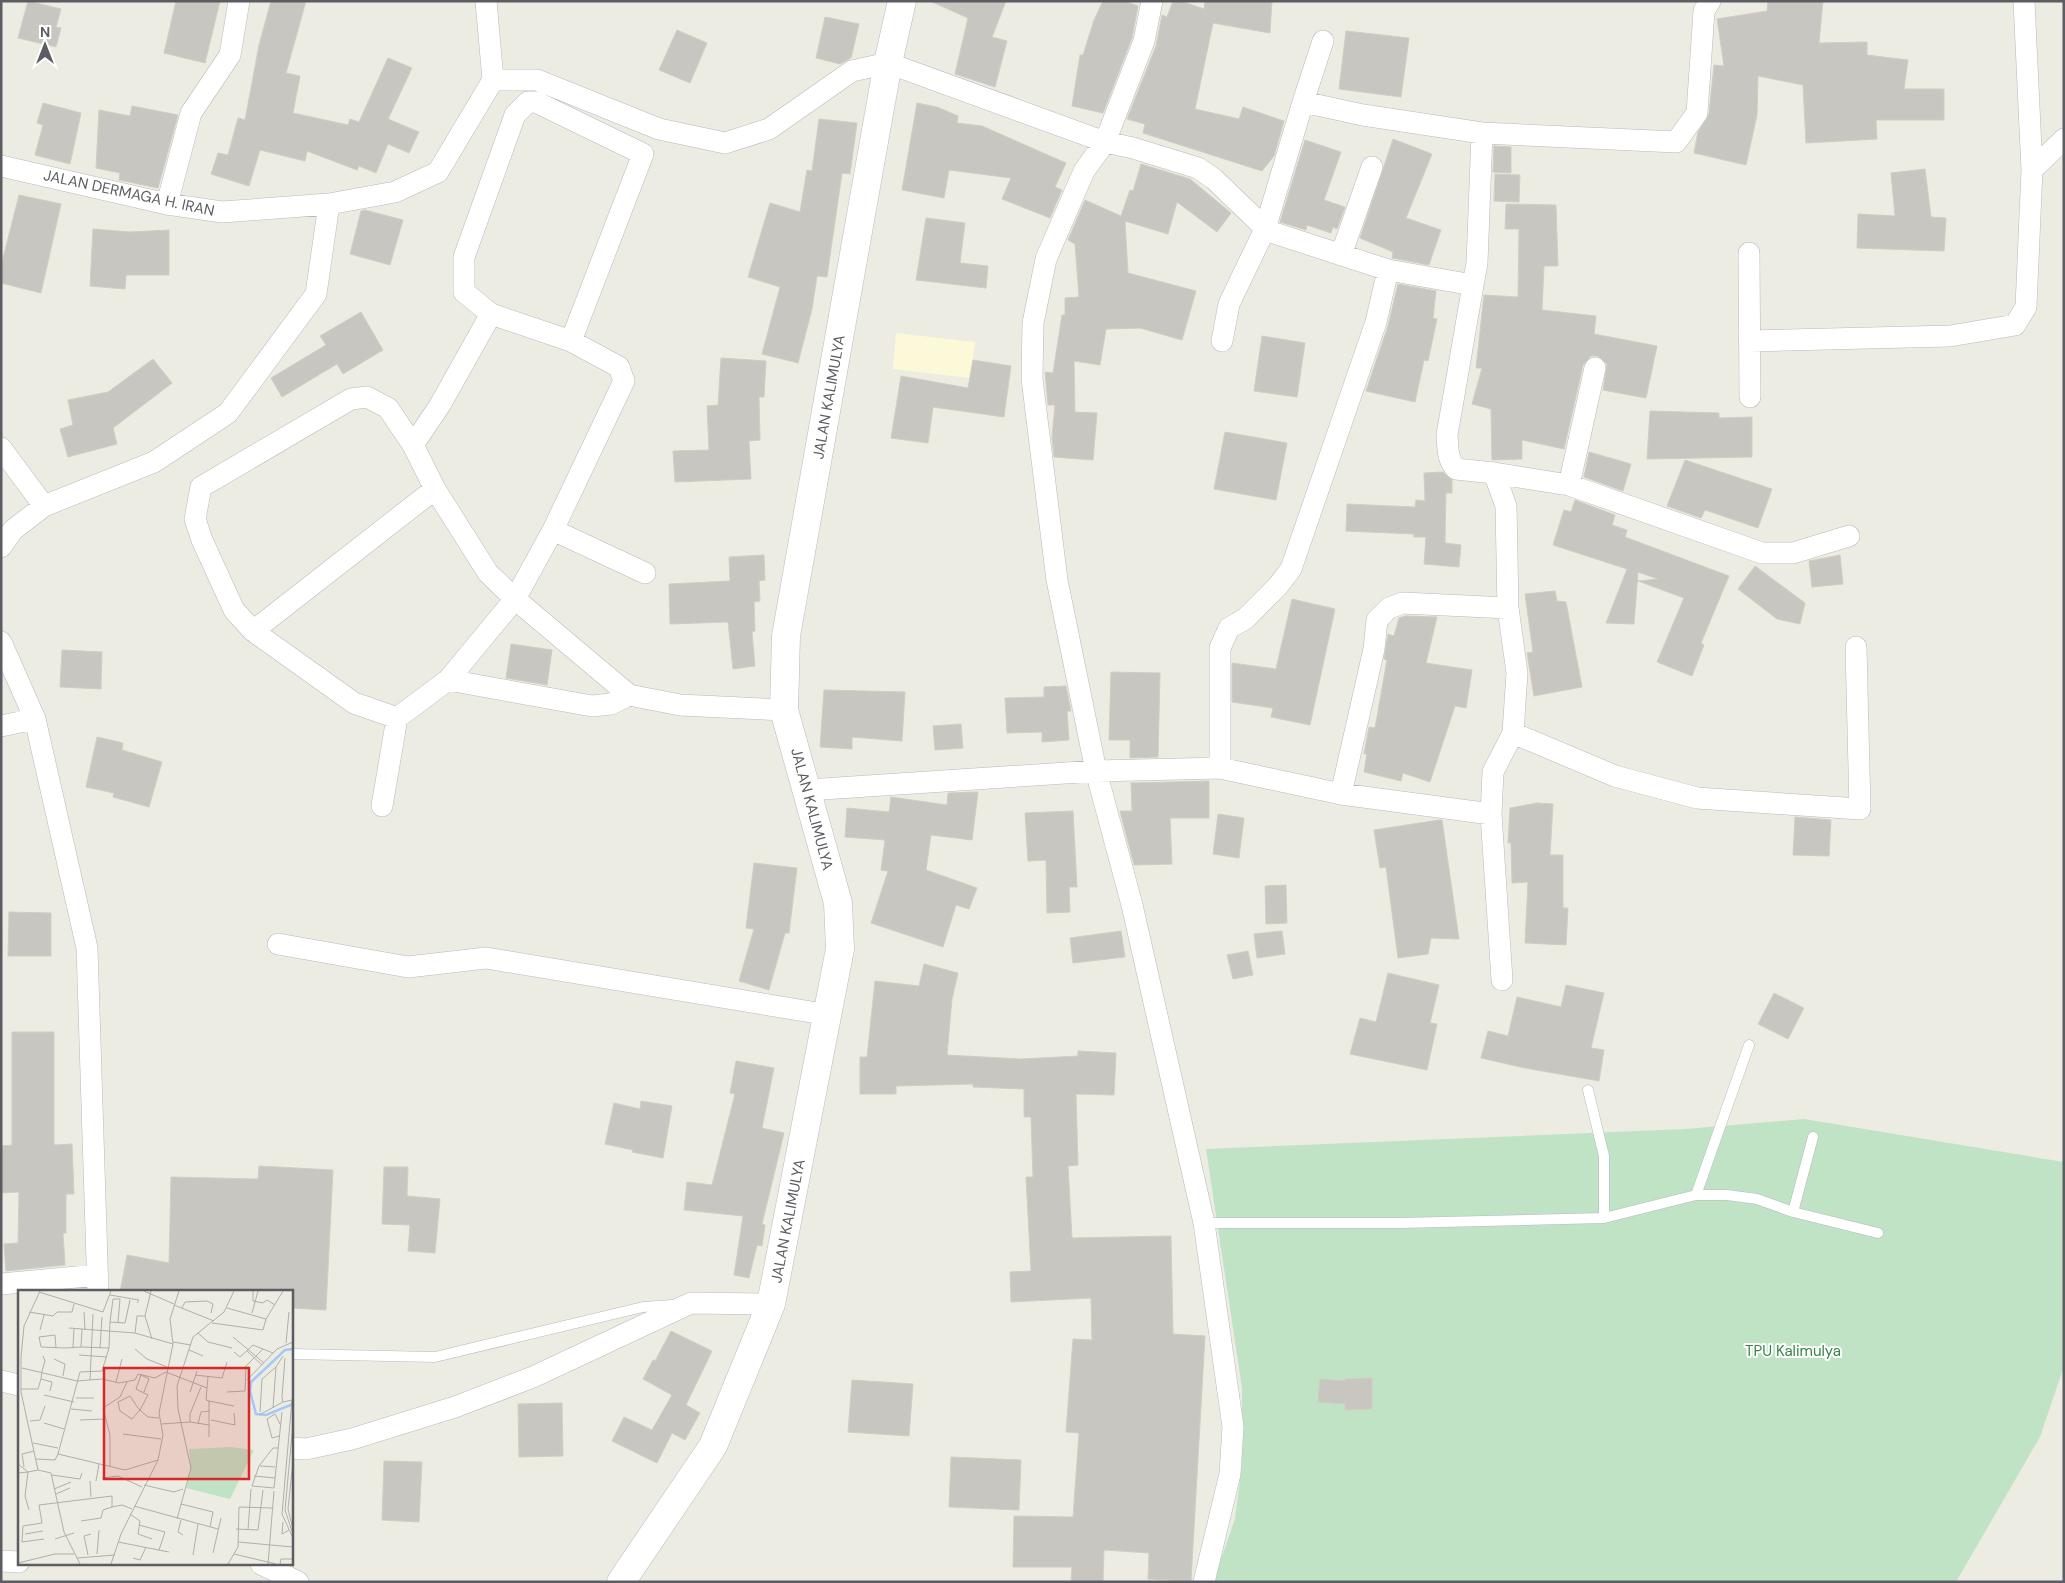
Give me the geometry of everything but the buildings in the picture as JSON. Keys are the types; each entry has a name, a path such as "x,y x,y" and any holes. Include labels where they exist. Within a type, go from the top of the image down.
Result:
{"street":[{"path":"167,204 192,113 230,56 239,1"},
{"path":"486,1 487,37 492,80 537,80 660,128 725,143 769,129 852,72 888,63 1104,142 1133,148 1198,168 1214,179 1265,229 1388,270 1473,285"},
{"name":"JALAN KALIMULYA","path":"621,1582 713,1446 772,1304 829,1015 840,949 838,903 784,710 786,636 888,63 902,1"},
{"path":"1152,1 1144,41 1104,142 1084,171 1046,259 1033,323 1032,379 1057,580 1096,771 1132,905 1204,1223 1233,1427 1230,1474 1204,1582"},
{"path":"1303,102 1363,115 1482,133 1676,142 1697,113 1704,11 1710,1"},
{"path":"1749,341 1950,336 2015,325 2026,307 2032,170 2024,1"},
{"path":"1222,341 1229,304 1265,229 1323,41"},
{"name":"JALAN DERMAGA H. IRAN","path":"1,166 167,204 222,212 330,204 395,192 438,172 492,80"},
{"path":"382,806 397,718 448,680 515,599 553,530 624,381 619,367 571,341 491,314 464,292 464,256 515,115 528,102 536,102 644,154 571,341"},
{"path":"1482,133 1477,263 1447,435 1450,463 1456,469 1569,485 1762,553 1793,553 1849,536"},
{"path":"2032,170 2064,139"},
{"path":"1341,255 1372,167"},
{"path":"1,547 13,530 44,506 154,462 228,413 316,294 330,204"},
{"path":"1749,253 1750,398"},
{"path":"1220,768 1220,648 1229,628 1245,619 1277,587 1290,569 1376,322 1388,270"},
{"path":"413,445 440,405 491,314"},
{"path":"1569,485 1595,368"},
{"path":"397,718 354,703 253,631 234,610 202,540 195,518 200,487 351,399 367,398 388,408 413,445 435,489 488,574 629,695 680,705 784,710"},
{"path":"1,448 44,506"},
{"path":"1494,473 1506,506 1508,608 1517,673 1513,733 1493,772 1491,814 1502,980"},
{"path":"253,631 435,489"},
{"path":"553,530 645,573"},
{"path":"1341,794 1374,649 1377,620 1389,608 1403,603 1508,608"},
{"path":"1,642 35,719 87,948 98,1283 1,1284"},
{"path":"1513,733 1615,776 1697,798 1860,809 1856,647"},
{"path":"448,680 592,706 611,704 629,695"},
{"path":"1,726 35,719"},
{"path":"807,790 1096,771 1220,768 1341,794 1491,814"},
{"path":"278,944 408,967 486,958 829,1015"},
{"path":"292,1448 306,1449 352,1439 455,1407 533,1377 691,1303 772,1304"},
{"path":"1,1382 18,1385"},
{"path":"1,1561 18,1562"},
{"path":"265,1566 298,1582"}],"lane":[{"path":"1696,1195 1749,1045"},
{"path":"1588,1090 1604,1156 1604,1218"},
{"path":"1793,1212 1813,1137"},
{"path":"1204,1223 1400,1223 1604,1218 1696,1195 1727,1195 1757,1199 1793,1212 1878,1233"},
{"path":"292,1354 434,1357 643,1307 691,1303"}],"shaded area":[{"path":"896,333 975,342 970,378 893,369"}],"green space":[{"name":"TPU Kalimulya","path":"1804,1119 2064,1162 2064,1366 2040,1437 1956,1582 1213,1582 1235,1519 1242,1464 1242,1388 1206,1149 1685,1129"}]}
